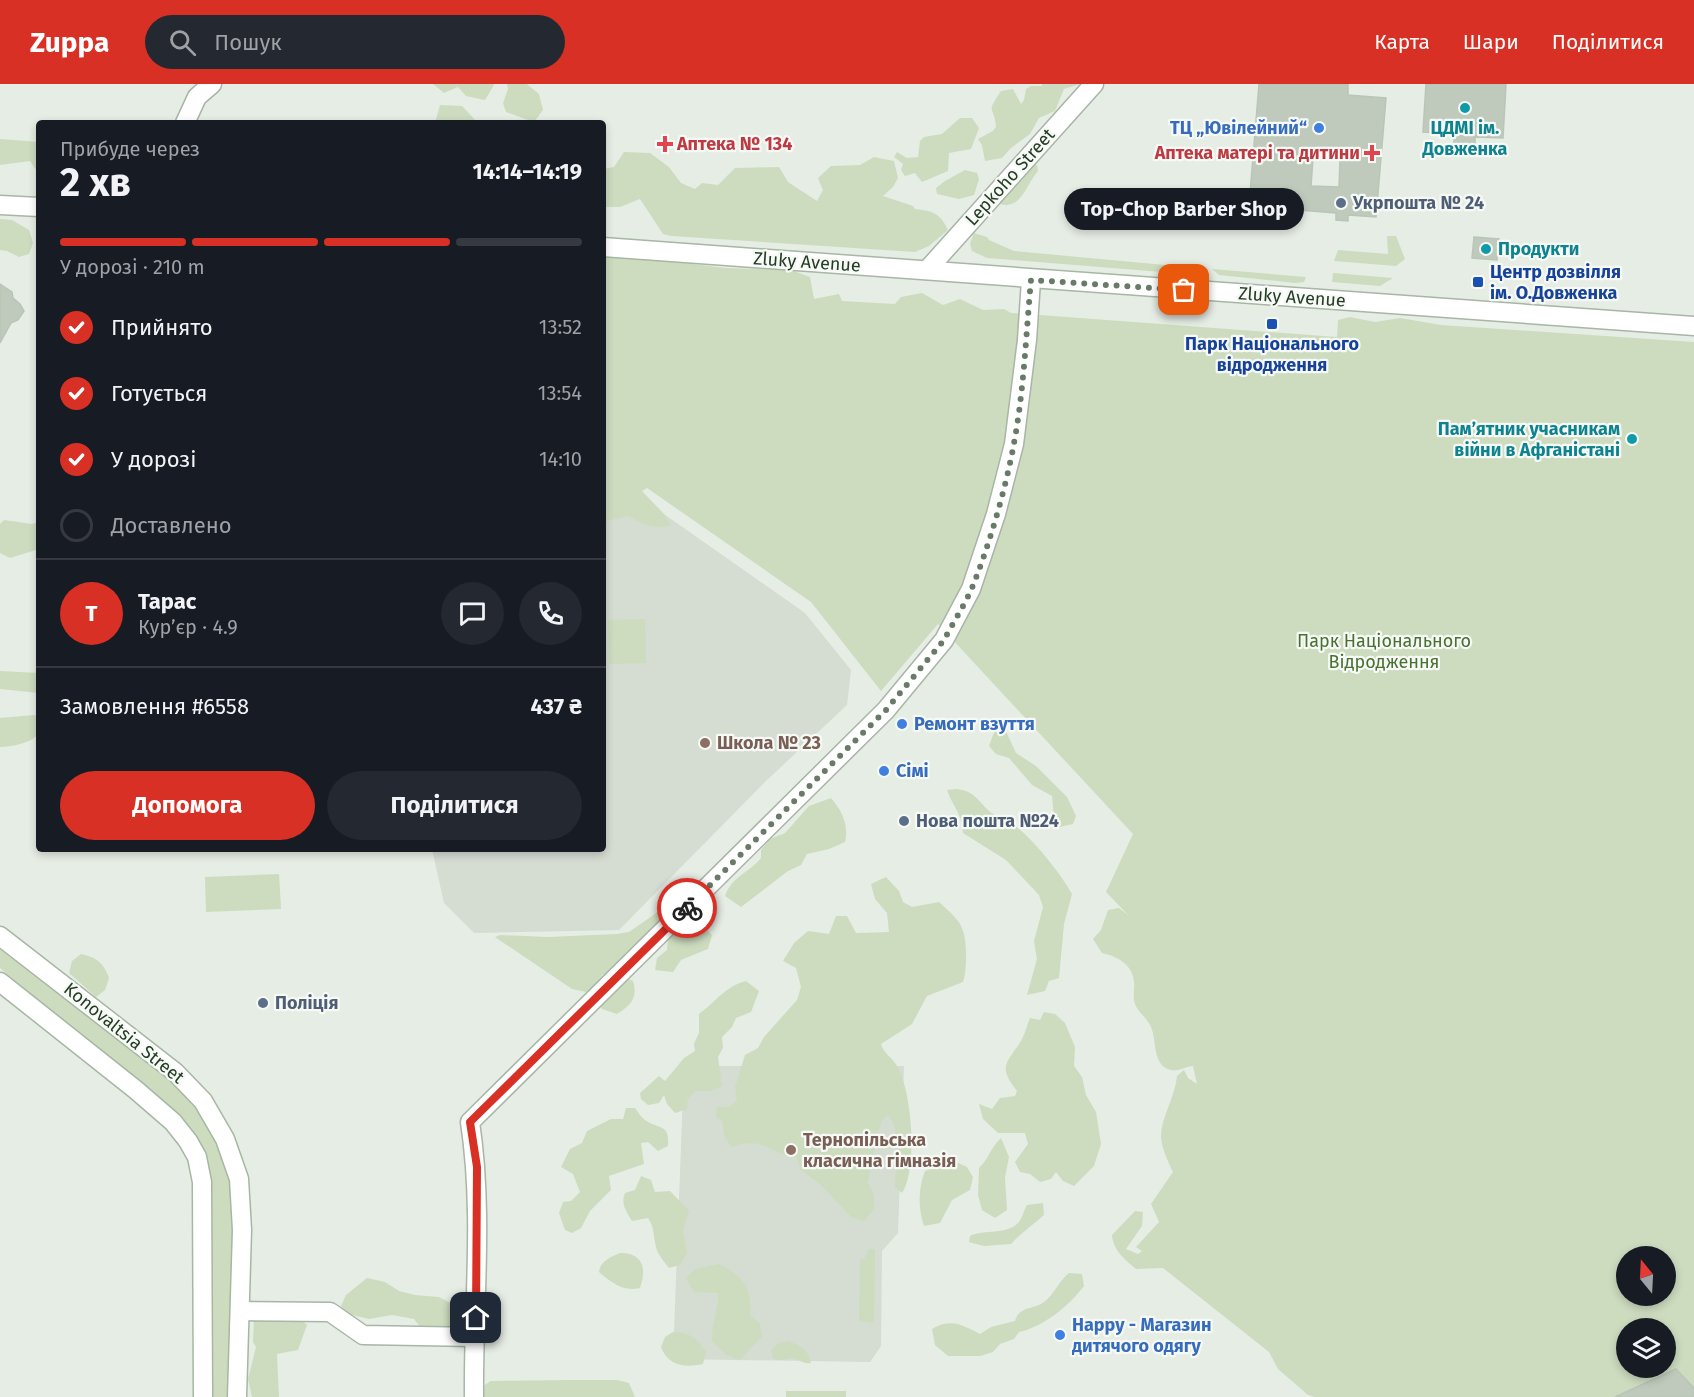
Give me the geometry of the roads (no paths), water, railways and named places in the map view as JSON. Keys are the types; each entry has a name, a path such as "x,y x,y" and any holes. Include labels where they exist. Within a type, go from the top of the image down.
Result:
{"main road":[{"path":"186,120 197,97 212,84"},
{"name":"Lepkoho Street","path":"927,270 1094,84"},
{"path":"0,206 36,207"},
{"name":"Zluky Avenue","path":"606,247 927,270 1031,280 1481,309 1694,326"},
{"path":"474,1397 477,1167 470,1122 886,710 944,640 971,589 996,514 1014,444 1027,340 1031,280"},
{"name":"Konovaltsia Street","path":"0,936 175,1072 190,1086 213,1117 225,1139 239,1179 242,1230 237,1397"},
{"name":"Konovaltsia Street","path":"0,982 173,1122 197,1157 202,1182 202,1397"},
{"path":"240,1311 330,1312 363,1335 476,1337"}],"place":[{"name":"ЦДМІ ім. Довженка","path":"1465,108"},
{"name":"ТЦ „Ювілейний“","path":"1319,128"},
{"name":"Аптека № 134","path":"665,144"},
{"name":"Аптека матері та дитини","path":"1372,153"},
{"name":"Укрпошта № 24","path":"1341,203"},
{"name":"Продукти","path":"1486,249"},
{"name":"Центр дозвілля ім. О.Довженка","path":"1478,282"},
{"name":"Top-Chop Barber Shop","path":"1184,290"},
{"name":"Парк Національного відродження","path":"1272,324"},
{"name":"Пам’ятник учасникам війни в Афганістані","path":"1632,439"},
{"name":"Ремонт взуття","path":"902,724"},
{"name":"Школа № 23","path":"705,743"},
{"name":"Сімі","path":"884,771"},
{"name":"Нова пошта №24","path":"904,821"},
{"name":"Поліція","path":"263,1003"},
{"name":"Тернопільська класична гімназія","path":"791,1150"},
{"name":"Happy - Магазин дитячого одягу","path":"1060,1335"}],"park label":[{"name":"Парк Національного Відродження","path":"1384,651"}]}
